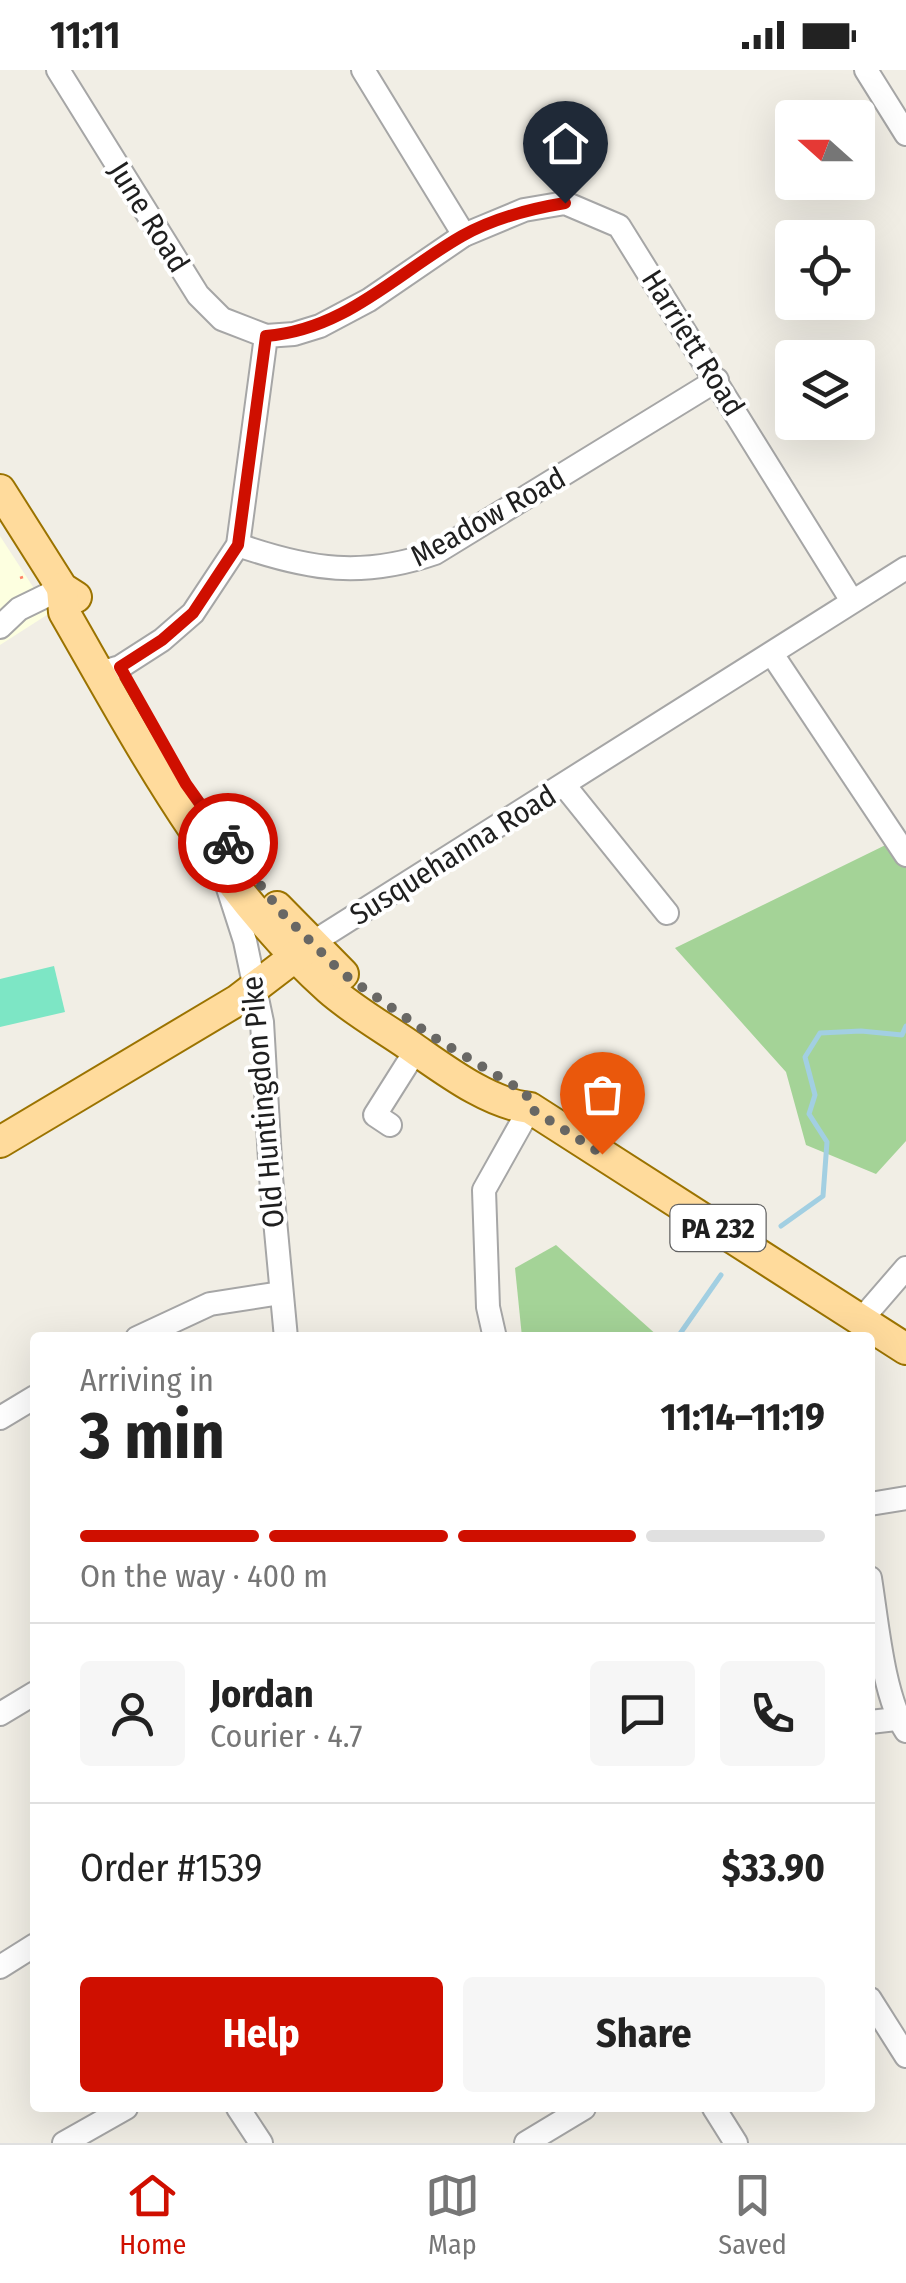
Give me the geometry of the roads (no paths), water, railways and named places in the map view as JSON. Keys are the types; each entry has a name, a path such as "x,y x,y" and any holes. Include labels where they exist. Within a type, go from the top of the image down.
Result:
{"main road":[{"name":"PA 232","path":"0,490 62,588 80,600 166,791 222,871 304,950 435,1038 526,1093 530,1108"},
{"name":"PA 232","path":"109,670 230,846 282,913 333,992 416,1050 508,1106 530,1108 906,1349"},
{"name":"Susquehanna Road","path":"0,1142 256,988 304,950"}],"street":[{"name":"June Road","path":"58,70 198,295 222,319 266,336"},
{"path":"363,70 464,235"},
{"path":"866,70 906,134"},
{"name":"Harriett Road","path":"266,336 294,334 320,326 368,300 464,235 524,210 565,203 620,226 852,601"},
{"path":"109,670 162,640 193,613 238,545 266,336"},
{"name":"Meadow Road","path":"238,545 275,557 353,571 396,567 436,553 717,380"},
{"name":"Susquehanna Road","path":"304,950 906,568"},
{"path":"0,627 10,606 62,588"},
{"path":"772,654 906,856"},
{"path":"564,786 667,913"},
{"name":"Old Huntingdon Pike","path":"222,871 262,1022 285,1332"},
{"path":"354,1103 382,1120 416,1050"},
{"path":"493,1332 488,1307 484,1190 530,1108"},
{"path":"861,1320 906,1268"},
{"path":"150,1332 210,1304 281,1293"},
{"path":"0,1418 30,1400"},
{"path":"875,1503 906,1498"},
{"path":"875,1609 882,1653 903,1723 875,1722"},
{"path":"0,1714 30,1695"},
{"path":"0,1967 30,1948"},
{"path":"875,2007 906,2056"},
{"path":"64,2143 119,2112"},
{"path":"241,2112 261,2143"},
{"path":"526,2143 577,2112"},
{"path":"717,2112 736,2143"}],"waterway":[{"path":"781,1226 823,1196 827,1142 809,1114 815,1095 805,1057 820,1033 902,1035 906,1026"},
{"path":"681,1332 721,1275"}]}
